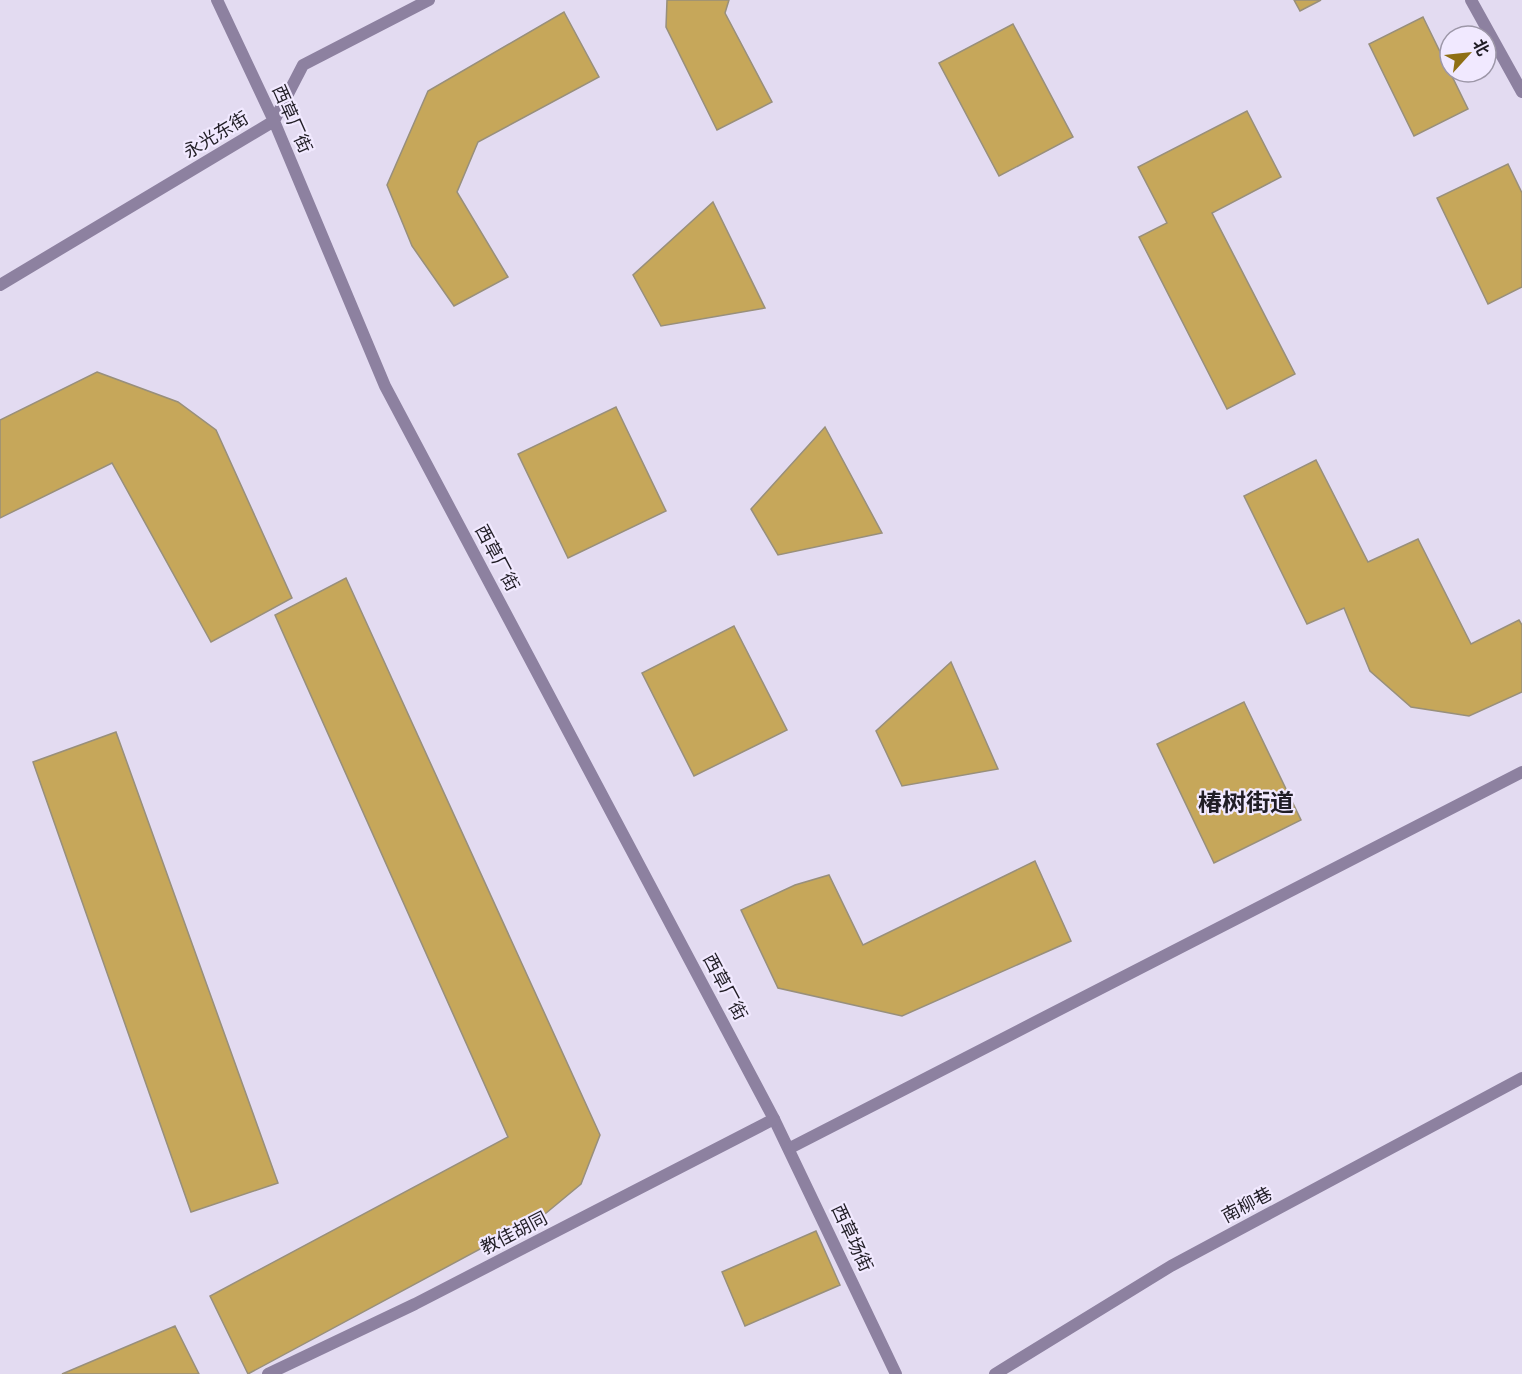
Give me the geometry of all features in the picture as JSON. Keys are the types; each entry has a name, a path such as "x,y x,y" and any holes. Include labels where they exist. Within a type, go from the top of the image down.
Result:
{"street":[{"name":"西草厂街","path":"217,0 274,121 385,386 774,1119"},
{"name":"永光东街","path":"0,285 274,121 303,65 429,0"},
{"path":"1471,0 1522,92"},
{"path":"790,1148 1522,772"},
{"name":"南柳巷","path":"995,1374 1171,1266 1522,1078"},
{"name":"西草场街","path":"774,1119 790,1148 896,1374"},
{"name":"教佳胡同","path":"268,1374 415,1304 774,1119"}],"building":[{"path":"667,0 729,0 725,13 772,102 717,130 666,27"},
{"path":"1294,0 1321,0 1300,11"},
{"path":"564,12 599,77 478,142 457,192 508,277 454,306 412,246 387,185 428,91"},
{"path":"1423,17 1438,48 1438,84 1456,84 1468,109 1414,136 1369,44"},
{"path":"1013,24 1073,137 999,176 939,63"},
{"path":"1247,111 1281,177 1212,213 1295,374 1227,409 1139,237 1167,223 1138,167"},
{"path":"1508,164 1522,193 1522,287 1488,304 1437,198"},
{"path":"713,202 765,308 661,326 633,275"},
{"path":"97,372 178,402 216,430 292,598 211,642 112,463 0,518 0,420"},
{"path":"616,407 666,511 568,558 518,454"},
{"path":"825,427 882,533 778,555 751,509"},
{"path":"1316,460 1368,562 1418,539 1471,644 1519,620 1522,625 1522,692 1469,716 1411,707 1370,671 1344,608 1307,624 1244,496"},
{"path":"346,578 600,1135 581,1184 545,1214 248,1374 210,1296 508,1137 275,615"},
{"path":"734,626 787,730 694,776 642,673"},
{"path":"951,662 998,769 902,786 876,731"},
{"path":"1244,702 1301,820 1214,863 1157,744"},
{"path":"116,732 278,1183 191,1212 33,762"},
{"path":"1035,861 1071,941 902,1016 778,988 741,910 795,885 829,875 863,945"},
{"path":"816,1231 840,1285 745,1326 722,1272"},
{"path":"175,1326 199,1374 62,1374"}],"district":[{"name":"椿树街道","path":"1246,802"}]}
